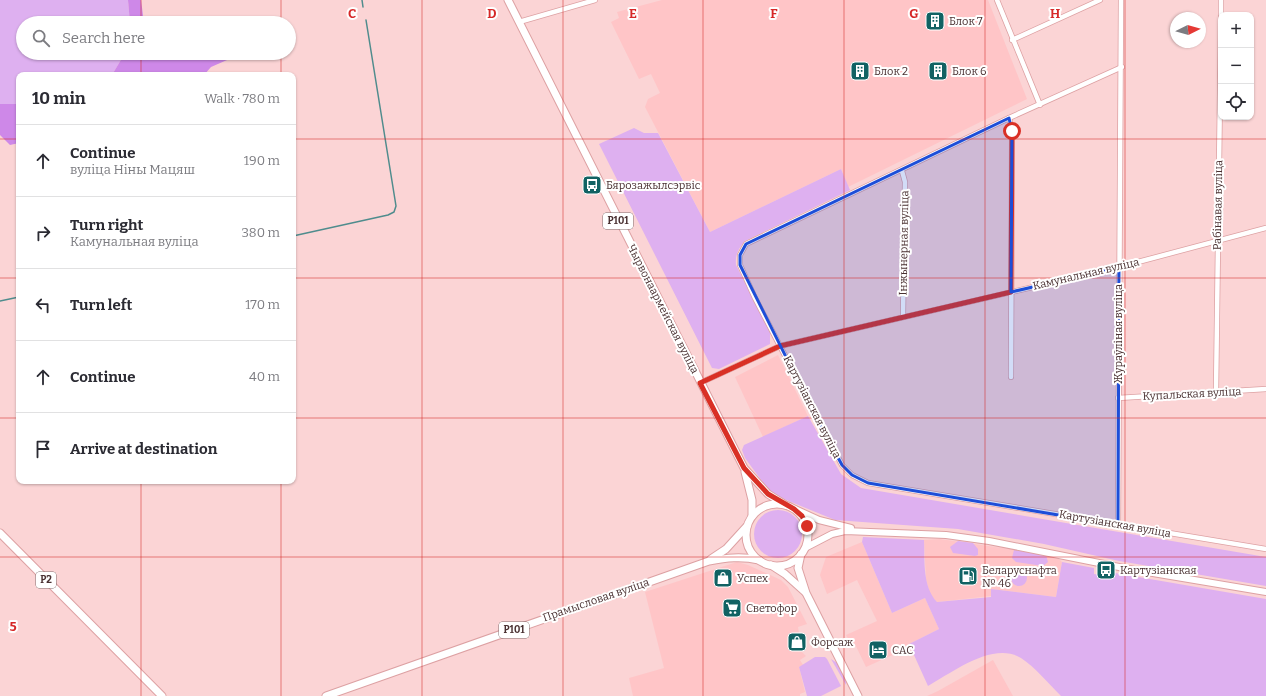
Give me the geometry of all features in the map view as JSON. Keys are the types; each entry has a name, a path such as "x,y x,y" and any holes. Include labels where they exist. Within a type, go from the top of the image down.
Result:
{"main road":[{"name":"Чырвонаармейская вуліца","path":"508,0 744,468 752,500 752,516"},
{"name":"Чырвонаармейская вуліца","path":"744,468 768,494 784,504"},
{"name":"Р101","path":"747,525 752,516 761,508 772,504 784,504 794,509 802,516 807,526 808,537 803,551"},
{"path":"747,525 746,535 748,545 752,553 759,560"},
{"name":"Прамысловая вуліца","path":"709,561 726,549 747,525"},
{"name":"Р2","path":"0,533 162,696"},
{"path":"771,565 787,564 803,551"},
{"path":"803,551 798,568 806,593 858,696"},
{"name":"Прамысловая вуліца","path":"326,696 709,561 734,557 747,557 759,560"},
{"name":"Р101","path":"759,560 771,565"},
{"path":"771,565 785,574 806,593"}],"street":[{"path":"519,22 595,0"},
{"path":"997,0 1012,40 1040,105"},
{"path":"1012,40 1100,0"},
{"name":"Жураўліная вуліца","path":"1118,525 1119,267 1122,67 1121,0"},
{"path":"1221,0 1221,12"},
{"name":"Рабінавая вуліца","path":"1216,392 1220,48"},
{"name":"Картузіанская вуліца","path":"1122,67 1009,118 902,171 746,244 740,255 740,265 842,466 852,475 868,483 1266,550"},
{"path":"1009,118 1012,131 1011,377"},
{"name":"Інжынерная вуліца","path":"902,171 905,182 903,316"},
{"name":"Камунальная вуліца","path":"700,383 780,346 903,316 1119,267 1266,228"},
{"name":"Купальская вуліца","path":"1118,398 1266,389"},
{"path":"794,509 820,520 856,530 946,535 989,541 1129,568 1266,592"},
{"path":"803,551 832,534 856,530"}],"highlighted area":[{"path":"1009,118 1012,131 1011,292 1119,267 1118,525 868,483 852,475 842,465 820,425 740,265 740,255 746,244"}],"shaded area":[{"path":"0,0 128,0 129,16 16,16 16,60 121,60 114,72 16,72 16,104 0,104"},
{"path":"128,0 141,0 143,16 129,16"},
{"path":"662,0 988,0 1027,99 848,187 841,169 710,232 645,107 648,99 660,93 651,74 639,79 611,22 619,18 617,12"},
{"path":"121,60 227,60 211,67 207,72 114,72"},
{"path":"0,104 16,104 16,144 10,145 0,135"},
{"path":"634,128 644,133 658,133 710,232 841,169 850,190 745,241 740,247 736,265 770,332 770,344 719,369 712,368 599,144"},
{"path":"778,355 808,416 763,437 735,377"},
{"path":"808,416 841,474 861,488 1266,557 1266,586 1119,561 1044,544 958,529 835,520 774,495 745,458 742,450 744,445"},
{"path":"778,510 787,512 795,517 800,525 802,534 800,543 795,551 787,556 778,558 769,556 761,551 756,543 754,534 756,525 761,517 769,512"},
{"path":"863,537 924,540 925,572 932,596 937,602 991,597 991,589 1056,597 1062,562 1094,568 1094,574 1113,577 1115,573 1266,599 1266,696 1061,696 1037,671 1021,658 1010,654 998,653 973,660 928,686 909,644 939,629 925,598 892,613 862,542"},
{"path":"940,539 1016,550 1058,558 1062,562 1056,597 991,589 991,596 937,602 930,595 926,579 924,540"},
{"path":"958,541 973,543 978,549 978,555 975,556 953,553 950,547"},
{"path":"862,542 892,613 925,598 939,629 909,644 910,647 866,667 854,642 851,644 846,635 877,621 857,580 827,594 820,575 826,557"},
{"path":"1014,550 1046,555 1048,562 1043,566 1016,562 1012,558"},
{"path":"737,562 748,565 781,580 788,587 807,624 798,627 802,652 806,656 800,660 803,665 799,667 805,692 800,694 800,696 633,696 629,678 664,668 645,592"},
{"path":"1016,570 1022,570 1027,575 1025,584 1022,586 1016,586 1011,581 1011,575"},
{"path":"815,657 825,657 827,659 841,686 821,696 807,696 799,667"},
{"path":"831,659 837,663 846,681 846,685"},
{"path":"993,660 1013,696 927,696 938,691"}],"waterway":[{"path":"362,0 363,7"},
{"path":"296,235 388,215 394,212 396,206 366,20"},
{"path":"0,301 16,298"}],"place":[{"name":"Блок 7","path":"935,21"},
{"name":"Блок 2","path":"860,71"},
{"name":"Блок 6","path":"938,71"},
{"name":"Бярозажылсэрвіс","path":"592,185"},
{"name":"Картузіанская","path":"1106,570"},
{"name":"Беларуснафта № 46","path":"968,576"},
{"name":"Успех","path":"723,578"},
{"name":"Светофор","path":"732,608"},
{"name":"Форсаж","path":"797,642"},
{"name":"САС","path":"878,650"}],"route":[{"path":"807,526 802,516 794,509 775,500 758,485 744,468 700,383 780,346 1011,292 1012,131"}]}
